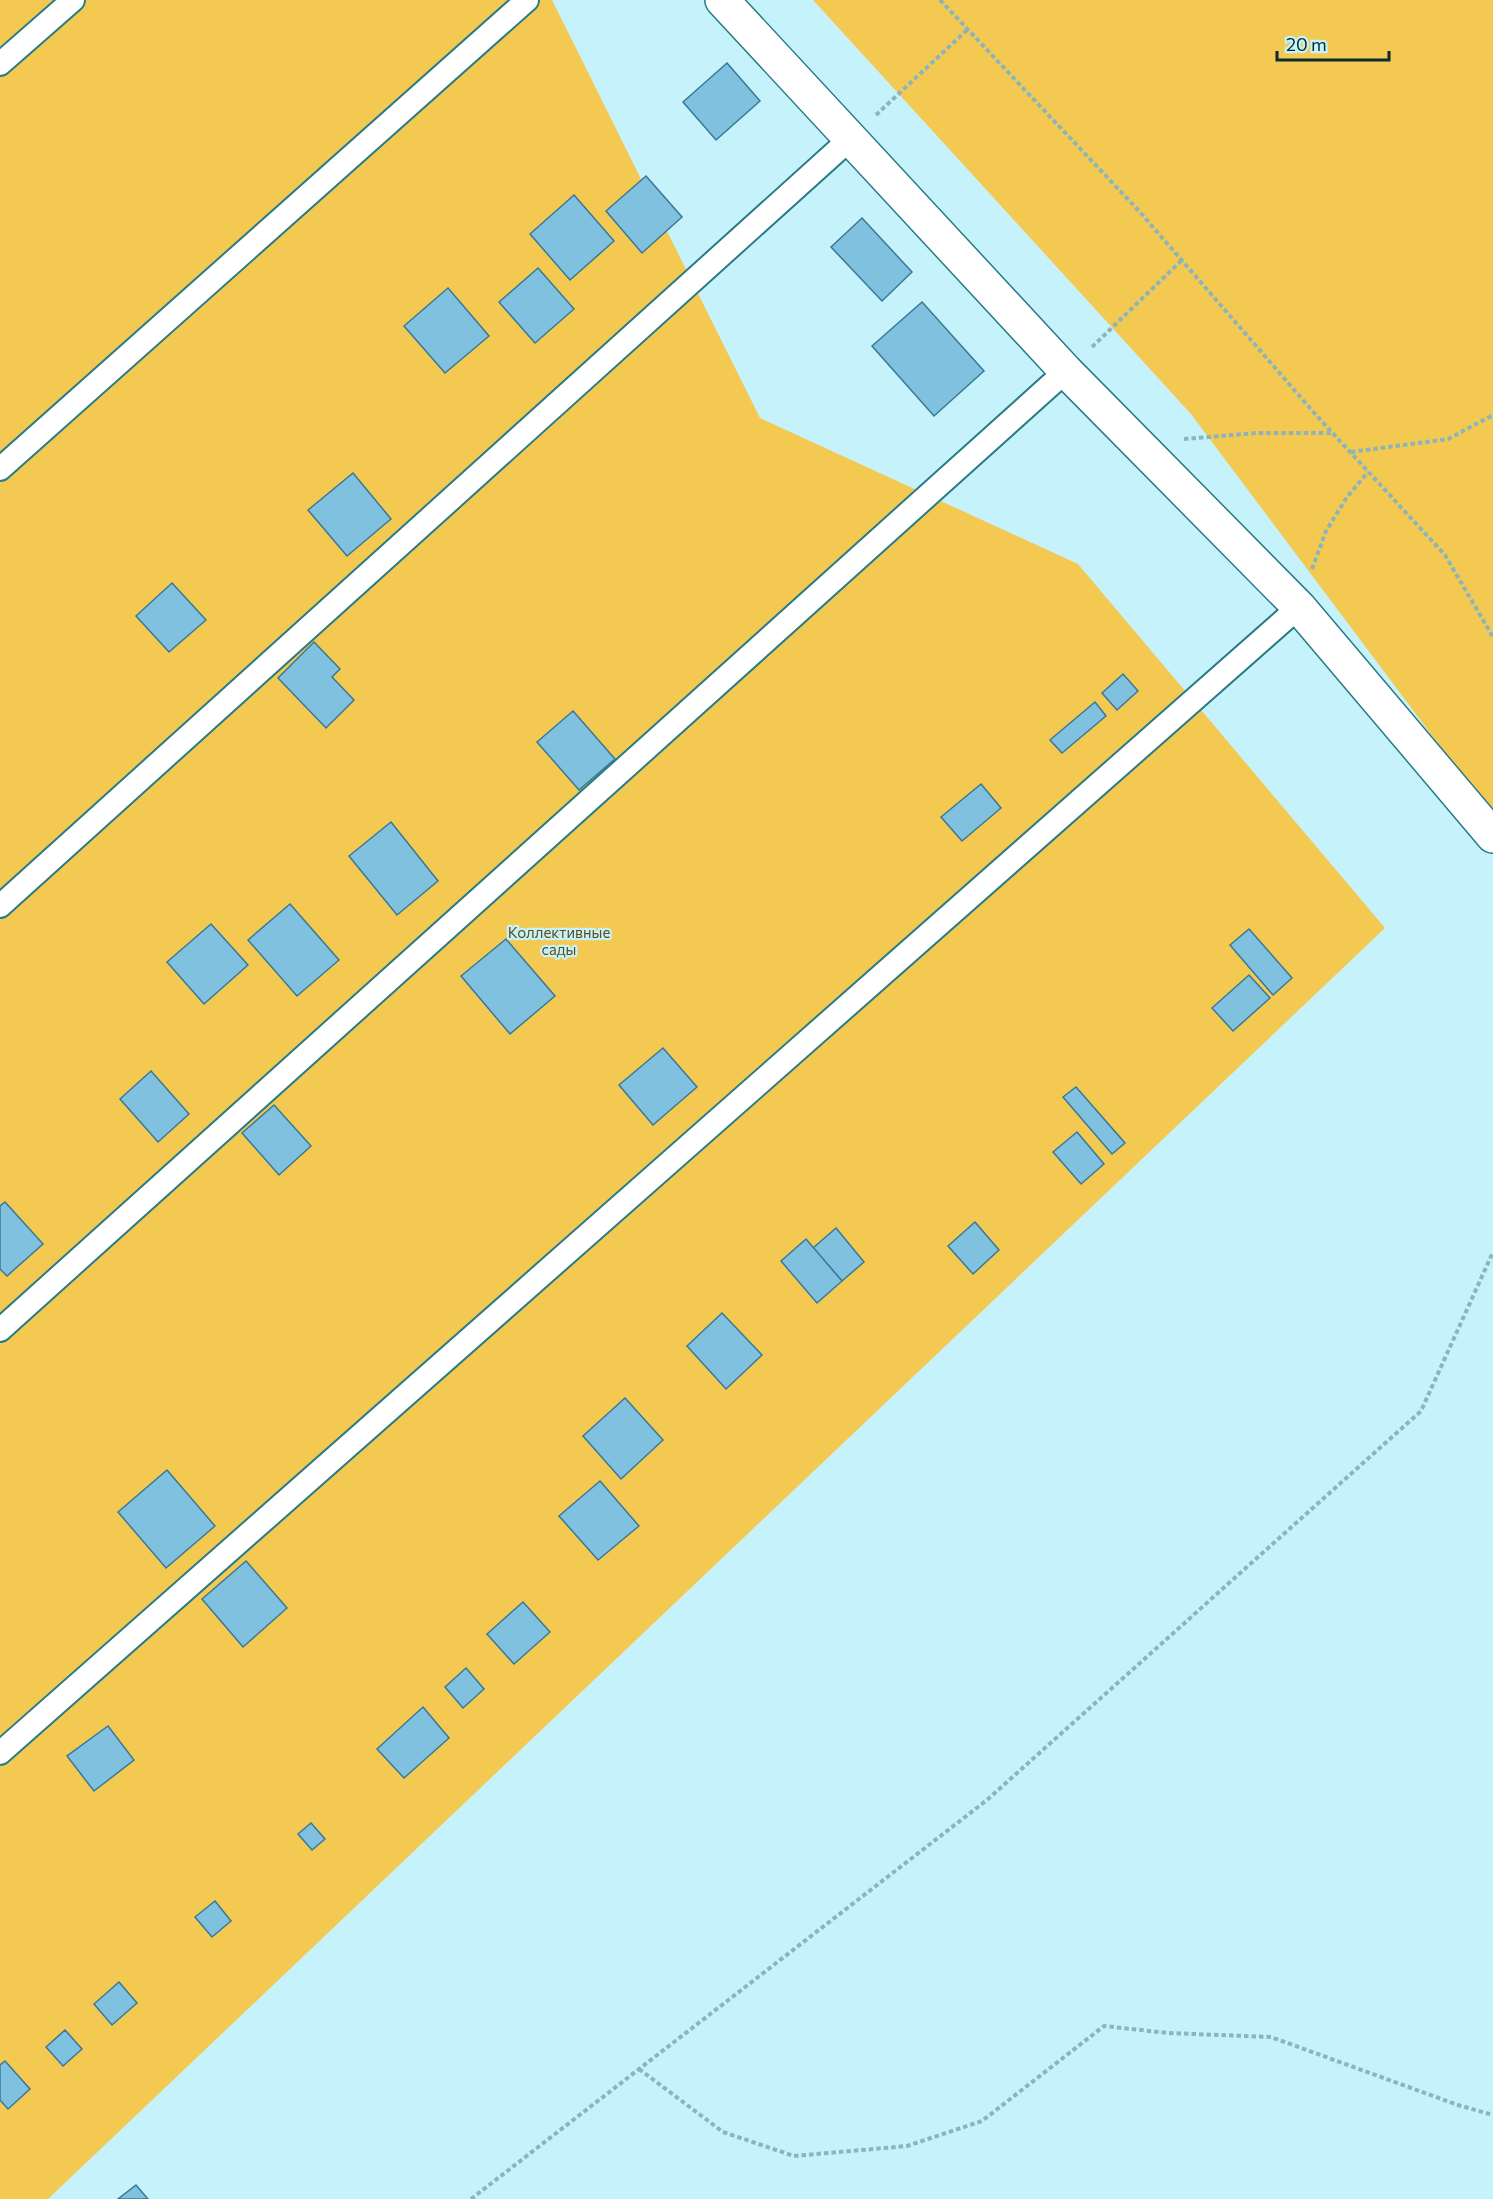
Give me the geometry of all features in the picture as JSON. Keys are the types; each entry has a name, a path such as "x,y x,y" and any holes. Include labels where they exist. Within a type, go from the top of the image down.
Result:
{"street":[{"path":"722,0 1066,371 1299,607 1493,836"}],"lane":[{"path":"0,64 73,0"},
{"path":"0,469 527,0"},
{"path":"0,906 850,139"},
{"path":"0,1330 1066,371"},
{"path":"0,1753 1299,607"}],"path":[{"path":"940,0 1131,202 1333,433 1445,555 1493,637"},
{"path":"850,139 968,30"},
{"path":"1066,371 1182,260"},
{"path":"1350,452 1448,439 1493,415"},
{"path":"1126,431 1186,439 1257,433 1333,433"},
{"path":"1299,607 1326,531 1347,497 1368,472"},
{"path":"471,2199 987,1800 1421,1411 1493,1252"},
{"path":"639,2069 723,2132 794,2156 907,2146 982,2121 1104,2026 1168,2033 1271,2037 1458,2105 1493,2115"}],"green space":[{"name":"Коллективные сады","path":"0,0 552,0 760,418 1078,564 1385,928 48,2199 0,2199"},
{"path":"813,0 1493,0 1493,817 1191,414"}],"building":[{"path":"727,63 760,101 716,140 683,102"},
{"path":"646,176 682,217 642,253 606,211"},
{"path":"574,195 614,241 570,280 530,234"},
{"path":"862,218 912,272 882,301 831,247"},
{"path":"538,268 574,309 535,343 499,302"},
{"path":"448,288 489,336 445,373 404,326"},
{"path":"922,302 984,371 934,416 872,346"},
{"path":"353,473 391,519 347,556 308,510"},
{"path":"172,583 206,620 169,652 136,616"},
{"path":"314,642 340,669 332,677 354,700 326,728 278,678"},
{"path":"1123,674 1138,691 1117,710 1102,693"},
{"path":"1095,702 1106,716 1062,753 1050,740"},
{"path":"573,711 615,759 579,790 537,742"},
{"path":"981,784 1001,808 962,841 941,817"},
{"path":"391,822 438,881 397,915 349,856"},
{"path":"290,904 339,960 297,996 248,940"},
{"path":"211,924 248,965 204,1004 167,962"},
{"path":"1249,929 1292,978 1273,995 1230,945"},
{"path":"506,939 555,996 510,1034 461,976"},
{"path":"1249,975 1270,998 1233,1031 1212,1008"},
{"path":"663,1048 697,1087 653,1125 619,1085"},
{"path":"151,1071 189,1114 158,1142 120,1099"},
{"path":"1076,1087 1125,1143 1112,1154 1063,1097"},
{"path":"274,1105 311,1146 279,1175 242,1133"},
{"path":"1077,1132 1104,1164 1081,1184 1053,1152"},
{"path":"5,1202 43,1244 7,1276 0,1269 0,1206"},
{"path":"975,1222 999,1250 973,1274 948,1246"},
{"path":"836,1228 864,1262 842,1281 813,1248"},
{"path":"806,1239 842,1281 817,1303 781,1261"},
{"path":"722,1313 762,1355 726,1389 687,1346"},
{"path":"625,1398 663,1440 621,1479 583,1436"},
{"path":"167,1470 215,1526 166,1568 118,1512"},
{"path":"600,1481 639,1526 598,1560 559,1516"},
{"path":"246,1561 287,1608 243,1647 202,1599"},
{"path":"523,1602 550,1632 514,1664 487,1634"},
{"path":"466,1668 484,1689 463,1708 445,1687"},
{"path":"423,1707 449,1738 404,1778 377,1749"},
{"path":"108,1726 134,1760 94,1791 67,1756"},
{"path":"311,1823 325,1839 312,1850 298,1834"},
{"path":"215,1901 231,1921 212,1937 195,1917"},
{"path":"119,1982 137,2003 112,2025 94,2004"},
{"path":"65,2030 82,2049 63,2066 46,2047"},
{"path":"5,2061 30,2089 8,2109 0,2100 0,2065"},
{"path":"136,2185 148,2199 118,2199"}]}
